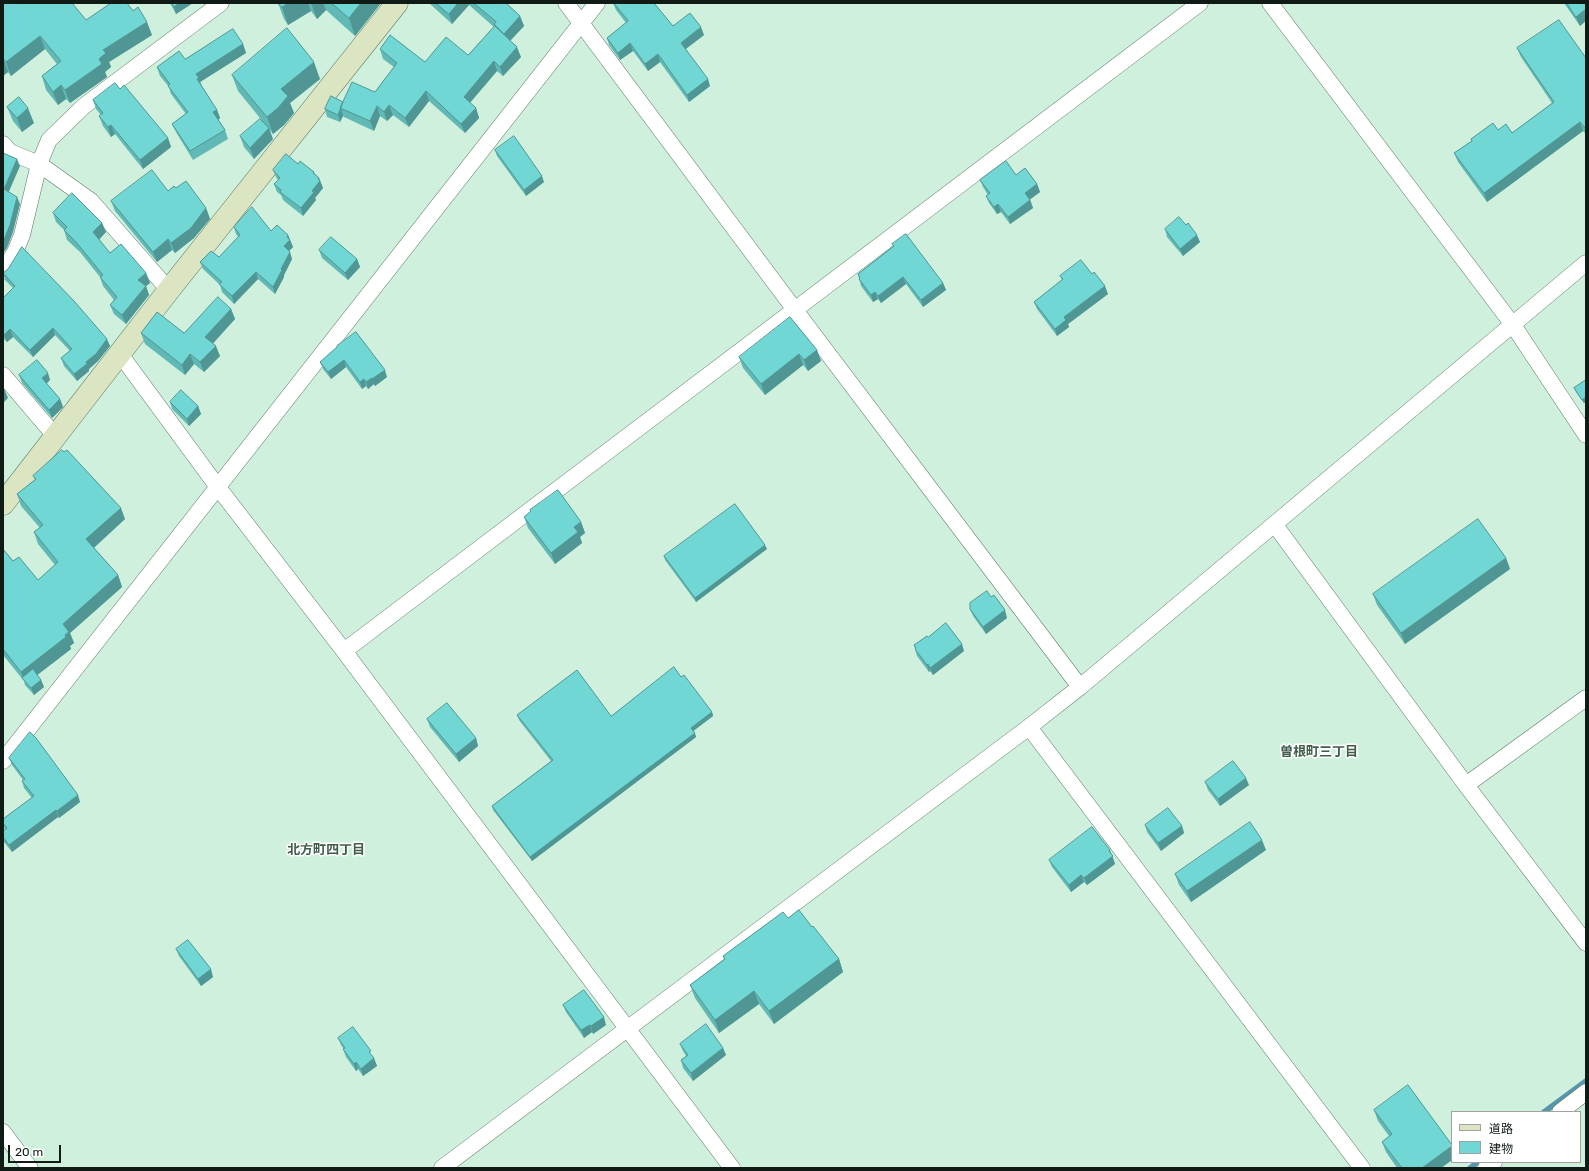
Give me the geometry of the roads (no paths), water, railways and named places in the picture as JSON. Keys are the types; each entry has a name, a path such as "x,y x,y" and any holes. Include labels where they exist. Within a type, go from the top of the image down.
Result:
{"street":[{"path":"3,271 15,252 22,235 39,164 49,140 84,106 221,3"},
{"path":"3,504 169,290 397,3"},
{"path":"566,3 795,310 1080,687"},
{"path":"3,761 597,3"},
{"path":"344,651 1200,3"},
{"path":"1270,3 1513,325 1586,435"},
{"path":"3,144 10,152 39,164 91,201 169,290"},
{"path":"442,1168 1030,727 1275,525 1586,263"},
{"path":"120,354 217,486 344,651 732,1168"},
{"path":"3,375 56,436"},
{"path":"1275,525 1466,785 1586,943"},
{"path":"1466,785 1586,698"},
{"path":"1030,727 1362,1168"},
{"path":"1561,1111 1586,1092"},
{"path":"3,1132 30,1168"}],"waterway":[{"path":"1545,1111 1586,1081"},
{"path":"1470,1168 1477,1163"}],"district":[{"name":"曽根町三丁目","path":"1319,752"},
{"name":"北方町四丁目","path":"326,850"}]}
